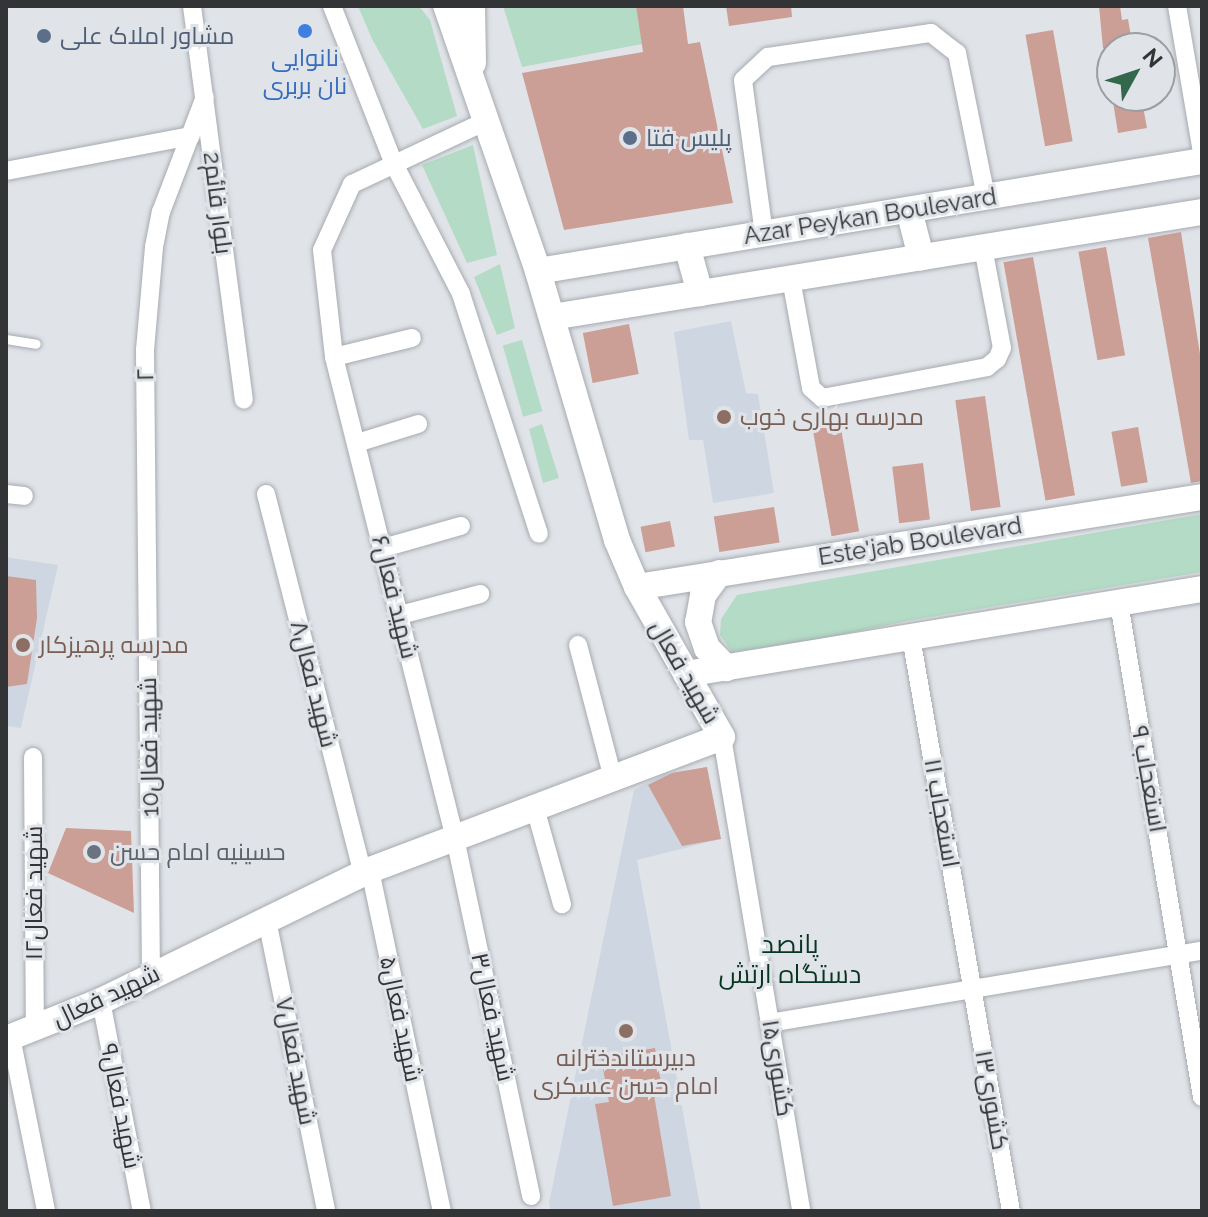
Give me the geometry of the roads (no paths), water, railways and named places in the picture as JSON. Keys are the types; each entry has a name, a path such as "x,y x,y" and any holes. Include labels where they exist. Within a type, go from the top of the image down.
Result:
{"street":[{"name":"2بلوار قائم","path":"192,6 244,400"},
{"path":"332,6 394,164 461,294 539,534"},
{"name":"شهید فعال","path":"17,1035 101,1001 367,872 722,737 637,587 617,540 538,271 446,6"},
{"path":"472,6 473,90"},
{"path":"1177,6 1202,153"},
{"path":"764,234 743,80 768,57 931,33 957,53 986,197"},
{"name":"۲","path":"148,663 145,350 154,247 161,212 205,97"},
{"name":"شهید فعال۶","path":"455,838 334,357 322,250 352,184 484,122"},
{"path":"6,171 191,136"},
{"name":"Azar Peykan Boulevard","path":"538,271 1202,161"},
{"path":"909,210 921,257"},
{"name":"Azar Peykan Boulevard","path":"552,317 1202,212"},
{"path":"687,246 700,293"},
{"path":"791,279 811,388 822,398 987,367 997,359 1002,348 983,247"},
{"path":"334,357 412,338"},
{"path":"357,443 418,424"},
{"name":"شهید فعال۸","path":"266,494 367,872"},
{"name":"Este'jab Boulevard","path":"637,587 1202,497"},
{"path":"383,548 461,526"},
{"path":"719,573 703,595 698,622 707,648 726,668"},
{"path":"686,674 1202,589"},
{"path":"400,615 480,594"},
{"name":"استعجاب ۹","path":"1119,603 1202,1097"},
{"name":"استعجاب ۱۱","path":"911,637 974,989"},
{"path":"578,645 613,778"},
{"name":"10شهید فعال","path":"148,663 151,976"},
{"name":"کشوری۱۵","path":"722,737 801,1211"},
{"name":"شهید فعال۱۲","path":"33,757 17,1035 46,1211"},
{"path":"535,808 562,904"},
{"name":"شهید فعال۳","path":"455,838 531,1196"},
{"name":"شهید فعال۵","path":"367,872 442,1211"},
{"name":"شهید فعال۷","path":"267,920 325,1206"},
{"path":"770,1023 1202,951"},
{"name":"۱۳کشوری","path":"974,989 1011,1211"},
{"name":"شهید فعال۹","path":"101,1001 142,1211"}],"lane":[{"path":"6,339 36,344"}],"place":[{"name":"نانوایی نان بربری","path":"305,31"},
{"name":"مشاور املاک علی","path":"44,36"},
{"name":"پلیس فتا","path":"630,138"},
{"name":"مدرسه بهاری خوب","path":"724,417"},
{"name":"مدرسه پرهیزکار","path":"23,645"},
{"name":"حسینیه امام حسن","path":"94,852"},
{"name":"دبیرستاندخترانه امام حسن عسکری","path":"626,1031"}],"district":[{"name":"پانصد دستگاه ارتش","path":"790,960"}]}
